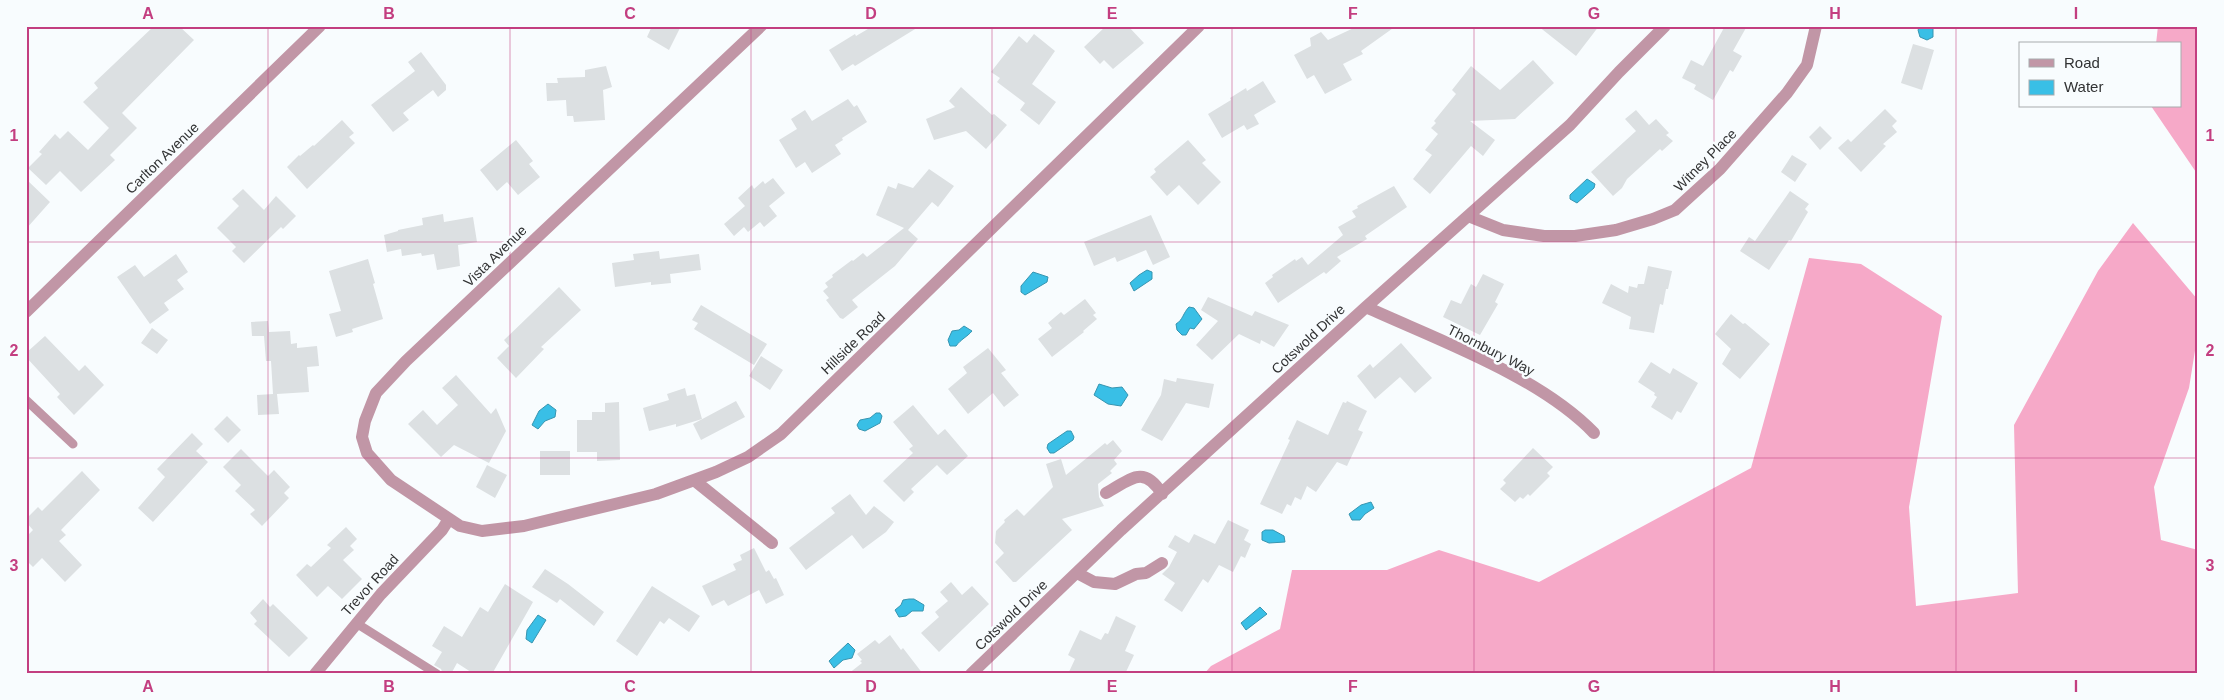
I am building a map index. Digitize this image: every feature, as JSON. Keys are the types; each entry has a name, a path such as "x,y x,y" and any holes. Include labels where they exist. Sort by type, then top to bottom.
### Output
{"street":[{"name":"Carlton Avenue","path":"26,312 320,26"},
{"name":"Vista Avenue","path":"449,519 391,480 367,453 362,437 363,429 376,393 406,361 761,26"},
{"name":"Hillside Road","path":"449,519 460,526 482,531 504,530 656,494 748,457 781,434 1199,26"},
{"name":"Cotswold Drive","path":"971,674 1162,494 1366,307 1570,126 1618,72 1665,26"},
{"name":"Witney Place","path":"1468,216 1503,230 1544,236 1575,236 1616,230 1653,220 1675,210 1720,169 1788,93 1807,66 1816,26"},
{"name":"Thornbury Way","path":"1366,307 1494,365 1578,416 1594,433"},
{"path":"1106,493 1134,476 1145,477 1155,483 1162,494"},
{"path":"694,480 772,543"},
{"name":"Trevor Road","path":"315,674 356,623 442,530 449,519"},
{"path":"1077,573 1094,582 1115,584 1136,574 1146,573 1162,563"}],"lane":[{"path":"26,400 73,444"},
{"path":"356,623 437,674"}],"shaded area":[{"path":"2158,26 2198,26 2198,175 2152,108 2182,108 2182,42 2156,42"},
{"path":"2133,223 2198,300 2198,332 2189,388 2154,487 2161,540 2198,550 2198,674 1204,674 1211,666 1280,629 1292,570 1387,570 1439,550 1539,582 1751,468 1809,258 1861,264 1942,316 1909,507 1916,606 2018,593 2014,425 2098,271"}],"water":[{"path":"1920,26 1933,26 1933,37 1927,40 1920,37 1918,30"},
{"path":"1587,179 1595,184 1594,188 1577,203 1570,199 1570,195"},
{"path":"1147,270 1152,272 1152,279 1134,291 1130,283"},
{"path":"1033,272 1048,277 1047,282 1025,295 1021,292 1021,286"},
{"path":"1189,307 1194,308 1202,319 1194,329 1190,328 1186,335 1182,335 1177,330 1176,324"},
{"path":"964,326 972,331 956,346 950,346 948,340 952,331 959,330"},
{"path":"1099,384 1112,388 1122,387 1128,395 1121,406 1108,404 1094,395"},
{"path":"548,404 556,410 555,417 545,421 538,429 532,425 539,411"},
{"path":"876,413 880,413 882,416 880,423 865,431 859,429 857,425 860,420 870,418"},
{"path":"1067,431 1071,431 1074,437 1073,440 1054,453 1050,453 1047,448 1048,444"},
{"path":"1371,502 1374,508 1360,520 1352,520 1349,514 1361,505"},
{"path":"1273,530 1284,536 1285,542 1269,543 1262,540 1262,532"},
{"path":"914,599 924,605 923,611 912,611 906,616 899,617 895,610 901,605 903,600"},
{"path":"1260,607 1267,614 1246,630 1241,623"},
{"path":"538,615 546,620 532,643 526,639 527,630"},
{"path":"848,643 855,650 852,658 843,660 834,668 829,661"}],"building":[{"path":"154,26 179,26 194,40 122,113 137,128 110,155 115,160 81,192 60,171 46,185 28,168 42,154 39,152 55,134 60,139 68,131 88,150 109,128 83,102 98,88 94,83"},
{"path":"652,26 681,26 669,50 647,37"},
{"path":"873,26 920,26 855,66 853,64 842,71 829,50 855,34 856,36"},
{"path":"1106,26 1128,26 1144,43 1113,69 1104,60 1100,64 1084,47"},
{"path":"1358,26 1396,26 1361,51 1363,54 1343,64 1352,80 1325,94 1314,75 1307,79 1294,55 1311,46 1310,38 1321,32 1328,40"},
{"path":"1538,26 1599,26 1576,56"},
{"path":"1725,26 1747,26 1733,51 1742,56 1733,72 1730,70 1713,100 1694,89 1696,85 1682,78 1691,60 1703,66"},
{"path":"1034,34 1055,51 1032,84 1056,102 1039,125 1020,110 1025,103 997,82 1000,78 991,72 1019,36 1027,43"},
{"path":"1913,44 1934,50 1922,90 1901,83"},
{"path":"421,52 446,85 446,90 438,97 433,90 403,113 409,120 393,132 371,105 415,71 408,62"},
{"path":"1533,60 1554,83 1515,119 1470,121 1495,140 1483,156 1471,146 1430,194 1413,179 1432,155 1425,150 1438,134 1431,128 1436,123 1434,121 1456,94 1452,90 1471,66 1500,90"},
{"path":"606,66 612,87 603,90 605,120 574,122 573,116 567,116 566,100 547,101 546,83 558,83 557,78 585,77 585,70"},
{"path":"1263,81 1276,102 1254,115 1259,124 1247,130 1244,125 1222,138 1208,114 1246,88 1247,91"},
{"path":"961,87 992,115 994,114 1007,125 986,149 966,131 934,140 926,119 955,107 949,101"},
{"path":"848,99 854,107 857,105 867,122 842,138 843,140 835,145 841,154 812,173 805,162 796,168 779,140 797,129 791,119 805,110 812,121"},
{"path":"1885,109 1897,121 1892,126 1897,132 1883,144 1886,146 1861,172 1838,148 1848,139 1851,142"},
{"path":"1636,110 1649,125 1656,119 1669,133 1666,135 1673,141 1662,151 1660,149 1627,179 1622,188 1613,196 1591,172 1636,131 1625,119"},
{"path":"342,120 354,133 349,137 355,143 307,189 287,167 299,155 314,146"},
{"path":"1820,126 1832,138 1820,150 1809,137"},
{"path":"516,140 533,161 529,164 540,177 518,195 507,182 497,191 480,170"},
{"path":"1188,140 1206,160 1202,163 1221,182 1198,205 1179,185 1167,196 1150,177 1156,172 1154,169"},
{"path":"1792,155 1807,164 1795,182 1781,172"},
{"path":"929,169 954,186 938,207 932,202 908,230 918,239 895,266 852,300 858,307 843,319 840,318 826,300 829,298 823,291 828,287 825,283 833,277 832,275 852,260 863,253 867,257 904,228 876,215 888,186 896,189 898,183 913,188"},
{"path":"773,178 785,193 769,206 777,216 764,227 760,222 748,232 744,227 734,236 724,224 745,206 738,198 752,185 754,189 763,181 765,184"},
{"path":"26,179 50,202 26,229"},
{"path":"1394,186 1407,207 1365,236 1367,239 1337,257 1341,261 1326,274 1324,272 1278,303 1265,283 1273,277 1272,275 1295,259 1296,261 1302,257 1308,265 1343,235 1338,227 1356,217 1352,211 1358,208 1357,206"},
{"path":"243,189 264,210 276,196 296,216 283,229 281,227 244,263 232,251 236,247 217,228 239,206 232,199"},
{"path":"1790,191 1809,204 1805,209 1808,212 1791,241 1789,240 1769,270 1740,251 1749,237 1755,241"},
{"path":"443,214 444,222 473,217 477,242 458,245 460,266 437,270 434,254 422,256 421,253 402,256 401,249 387,252 384,235 423,225 422,218"},
{"path":"1151,215 1170,257 1153,265 1146,250 1117,262 1115,257 1094,266 1084,242"},
{"path":"659,251 660,259 699,254 701,270 670,274 671,283 651,285 651,282 615,287 612,263 634,260 633,254"},
{"path":"176,254 188,272 177,280 184,289 164,303 169,310 150,324 117,277 135,265 144,277"},
{"path":"368,259 383,319 352,329 353,332 336,337 329,314 341,311 329,271"},
{"path":"1648,266 1672,271 1663,305 1660,304 1654,333 1629,329 1631,317 1602,303 1611,284 1628,293 1629,286 1637,288 1638,284 1644,284"},
{"path":"1483,274 1504,284 1495,302 1498,304 1480,335 1443,317 1451,300 1461,304 1471,284 1476,287"},
{"path":"559,287 581,310 541,347 544,349 516,378 497,358 509,346 504,340"},
{"path":"1208,297 1252,316 1255,311 1289,325 1274,347 1261,340 1260,344 1239,334 1212,360 1196,345 1218,321 1201,310"},
{"path":"1085,299 1096,313 1093,315 1097,319 1084,332 1052,357 1038,339 1052,328 1048,323 1061,312 1064,315"},
{"path":"701,305 767,344 754,365 694,329 698,323 692,320"},
{"path":"1731,314 1770,344 1740,379 1722,364 1731,349 1715,334"},
{"path":"268,321 269,332 290,331 291,344 297,343 297,348 317,346 319,366 307,367 309,392 277,394 279,414 258,415 257,395 273,394 271,361 266,361 264,336 252,336 251,322"},
{"path":"152,328 168,340 157,354 141,343"},
{"path":"45,336 79,371 85,365 104,385 74,415 57,397 60,394 26,357 26,353"},
{"path":"1401,343 1432,378 1415,393 1400,377 1375,399 1357,376 1370,364 1373,368"},
{"path":"988,348 1006,370 1001,373 1019,395 1004,407 993,393 968,414 948,389 967,373 963,367"},
{"path":"761,356 783,370 770,390 749,376"},
{"path":"1651,362 1670,374 1673,368 1698,383 1681,413 1677,411 1672,420 1651,407 1657,397 1654,395 1655,393 1638,382"},
{"path":"456,375 491,414 496,408 506,431 489,463 454,445 441,457 408,424 423,410 437,425 458,405 442,388"},
{"path":"1177,378 1214,384 1209,408 1186,403 1162,441 1141,430 1161,395 1164,379 1176,382"},
{"path":"685,388 687,396 695,394 702,419 676,427 676,424 649,431 643,408 669,400 667,394"},
{"path":"736,401 745,417 701,440 693,424"},
{"path":"1347,401 1367,411 1358,430 1363,432 1347,466 1337,462 1316,492 1307,486 1301,500 1295,497 1291,506 1287,504 1282,514 1260,504 1290,440 1288,439 1297,420 1328,435 1343,402 1346,403"},
{"path":"619,402 620,460 597,461 597,452 577,452 577,420 592,420 592,412 605,412 605,403"},
{"path":"913,405 938,435 945,429 968,456 947,475 937,465 911,489 914,492 904,502 883,481 913,453 909,449 913,446 893,422"},
{"path":"227,416 241,430 228,443 214,429"},
{"path":"192,433 203,444 196,451 208,462 153,522 138,508 165,477 157,469"},
{"path":"1113,440 1122,451 1114,460 1117,464 1110,471 1112,473 1098,484 1099,497 1104,506 1062,519 1072,530 1016,582 1013,582 995,562 1004,553 995,543 996,531 1005,522 1004,520 1017,509 1024,516 1053,487 1046,464 1061,459 1066,475 1105,443 1107,445"},
{"path":"1533,448 1553,467 1547,473 1550,476 1530,496 1528,494 1523,499 1520,497 1515,502 1500,489 1506,483 1503,480"},
{"path":"241,449 268,476 274,470 290,487 284,493 289,498 262,526 250,514 255,510 235,491 241,485 223,467"},
{"path":"540,451 570,451 570,475 540,475"},
{"path":"487,465 507,475 495,498 476,487"},
{"path":"82,471 100,490 61,530 66,535 59,541 82,565 65,582 42,558 33,567 26,560 26,537 33,530 26,522 26,519 38,507 42,511"},
{"path":"850,494 866,515 874,506 894,522 886,532 863,549 852,535 806,570 789,548 835,513 831,508"},
{"path":"1228,520 1249,530 1244,540 1251,544 1245,558 1241,556 1233,572 1219,565 1208,583 1203,579 1182,612 1164,600 1175,583 1162,574 1169,567 1177,552 1168,547 1175,535 1189,543 1194,534 1215,544"},
{"path":"346,527 357,539 350,546 354,550 343,560 362,579 342,599 328,586 317,597 296,575 307,564 311,567 331,548 327,545"},
{"path":"754,548 766,572 769,570 774,579 776,578 784,595 766,604 759,590 728,606 724,600 712,606 702,586 736,570 733,564 742,560 740,555"},
{"path":"545,569 604,612 594,626 560,599 557,603 532,587"},
{"path":"951,582 962,595 972,586 989,604 939,652 921,633 939,617 935,612 948,601 940,592"},
{"path":"505,584 533,602 492,674 474,674 457,663 451,674 443,674 441,669 434,665 442,652 432,646 444,626 462,637 480,607 488,612"},
{"path":"652,586 700,616 689,632 669,618 664,624 660,621 637,656 616,641"},
{"path":"263,599 270,607 273,604 308,638 289,657 254,624 257,621 250,613"},
{"path":"1116,616 1136,626 1125,651 1134,655 1125,674 1068,674 1075,659 1068,655 1080,630 1101,640 1105,633 1108,634"},
{"path":"890,635 901,650 903,648 923,674 848,674 862,663 857,654 875,640 879,644"}]}
